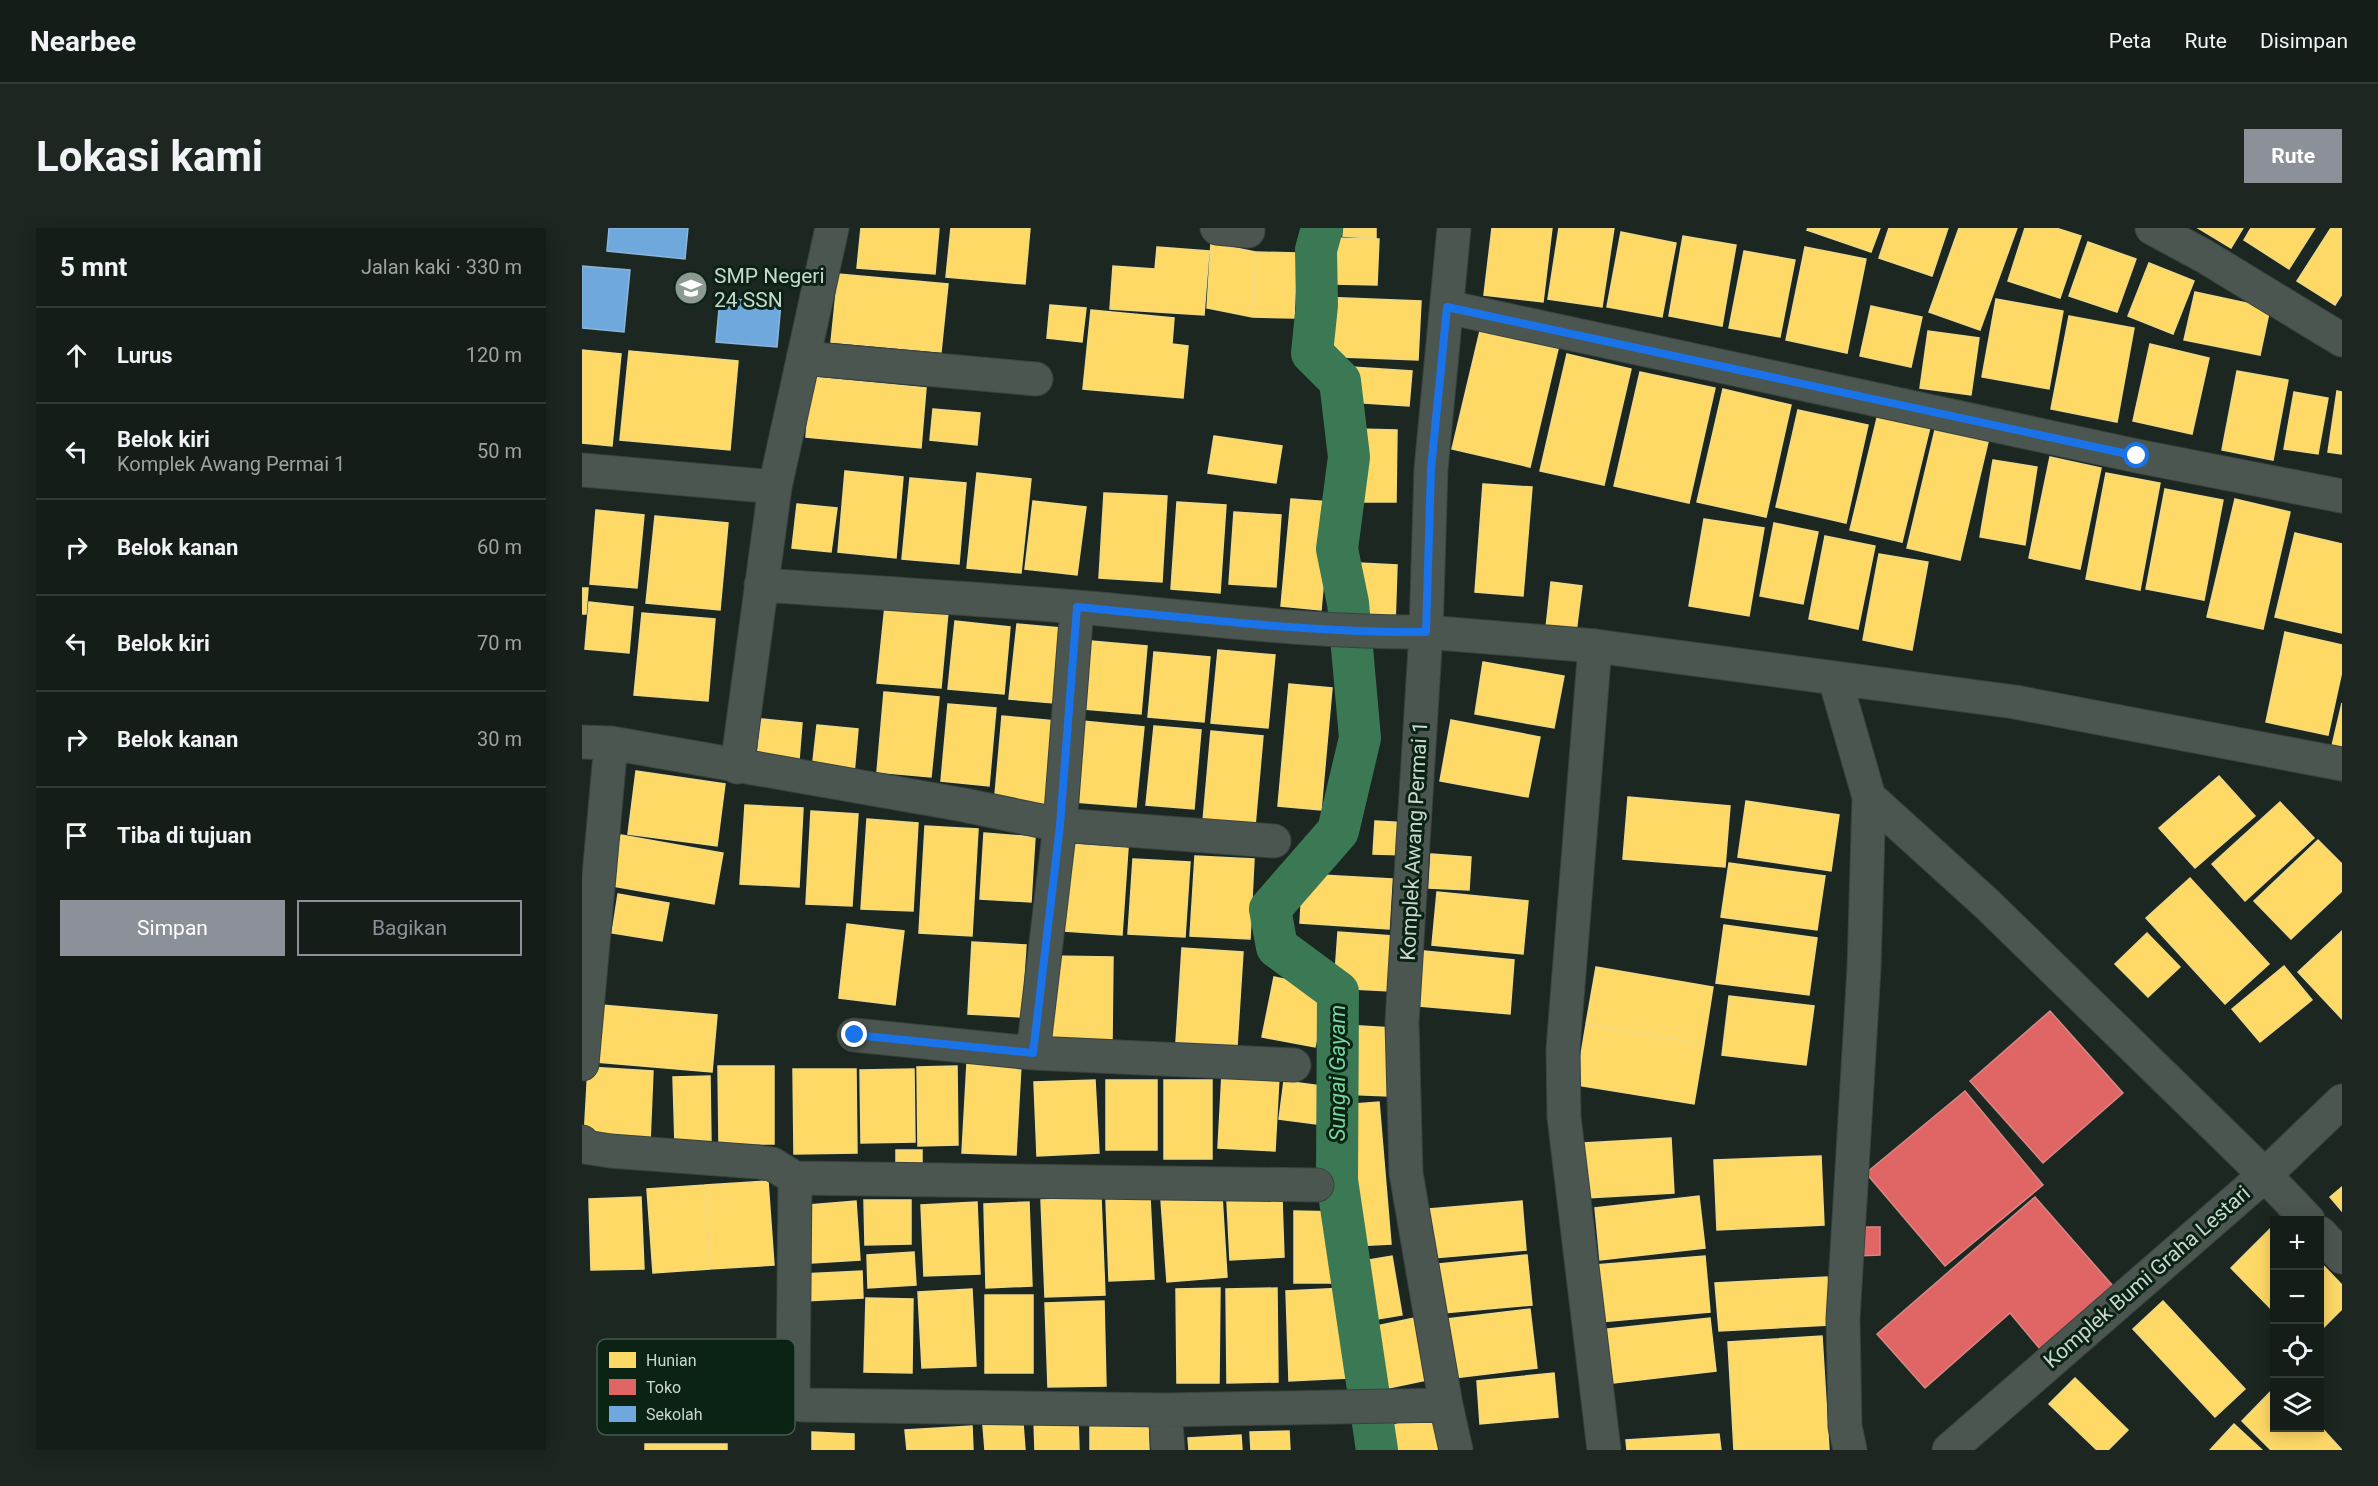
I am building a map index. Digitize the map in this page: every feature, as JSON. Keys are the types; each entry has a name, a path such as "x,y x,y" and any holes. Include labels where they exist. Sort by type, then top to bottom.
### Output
{"street":[{"path":"737,767 775,487 832,228"},
{"name":"Komplek Awang Permai 1","path":"1454,228 1431,469 1426,632 1402,1022 1406,1173 1446,1405 1456,1450"},
{"path":"2152,228 2204,256 2342,340"},
{"path":"1447,307 2137,456 2342,496"},
{"path":"803,358 1036,379"},
{"path":"582,470 775,487"},
{"path":"761,585 1077,607 1327,630 1426,632 1595,646 2015,702 2342,764"},
{"path":"1033,1053 1060,825 1077,607"},
{"path":"1595,646 1563,1049 1564,1117 1604,1450"},
{"path":"1835,679 1869,797 1863,980 1843,1319 1845,1426 1850,1450"},
{"path":"582,1064 596,742 964,805 1060,825 1274,841"},
{"path":"1869,797 1988,904 2265,1174 2303,1216"},
{"path":"855,1035 1033,1053 1294,1065"},
{"name":"Komplek Bumi Graha Lestari","path":"1949,1450 2265,1174 2342,1101"},
{"path":"582,1142 585,1147 610,1151 772,1164 795,1179 1317,1185"},
{"path":"793,1339 795,1179"},
{"path":"2324,1238 2342,1257"},
{"path":"795,1395 802,1406 1165,1410 1446,1405"},
{"path":"1165,1410 1168,1450"}],"building: Hunian":[{"path":"861,228 939,228 935,274 857,268"},
{"path":"951,228 1030,228 1025,284 946,277"},
{"path":"1344,228 1376,228 1376,238 1343,236"},
{"path":"1492,228 1552,228 1543,302 1484,295"},
{"path":"1559,228 1614,228 1602,307 1548,299"},
{"path":"1808,228 1880,228 1871,252 1807,230"},
{"path":"1889,228 1948,228 1932,276 1879,258"},
{"path":"1959,228 2017,228 1980,330 1929,312"},
{"path":"2025,228 2056,228 2081,236 2060,298 2008,281"},
{"path":"2198,228 2243,228 2231,248"},
{"path":"2251,228 2315,228 2289,269 2244,240"},
{"path":"2331,228 2342,228 2342,294 2335,305 2297,281"},
{"path":"1621,232 1676,243 1662,317 1607,307"},
{"path":"1683,236 1736,245 1722,326 1669,316"},
{"path":"1336,238 1379,239 1377,285 1334,284"},
{"path":"2088,242 2136,259 2117,312 2069,296"},
{"path":"1211,243 1256,252 1253,317 1207,308"},
{"path":"1157,247 1209,251 1204,315 1110,309 1113,266 1155,269"},
{"path":"1805,247 1866,259 1847,353 1786,340"},
{"path":"1744,251 1795,260 1780,337 1729,328"},
{"path":"1256,252 1297,253 1294,318 1253,317"},
{"path":"2149,263 2194,281 2173,334 2128,316"},
{"path":"838,274 948,284 941,352 831,342"},
{"path":"2195,292 2270,308 2260,355 2184,340"},
{"path":"1319,297 1421,301 1418,360 1317,356"},
{"path":"1996,299 2063,311 2049,389 1982,377"},
{"path":"1050,305 1086,308 1082,342 1047,338"},
{"path":"1871,306 1922,317 1911,367 1860,356"},
{"path":"1091,310 1174,318 1172,344 1188,346 1183,398 1083,389"},
{"path":"2069,316 2134,328 2117,422 2051,409"},
{"path":"1480,331 1558,349 1530,467 1452,449"},
{"path":"1928,331 1979,338 1971,395 1920,388"},
{"path":"2150,344 2209,358 2192,434 2133,421"},
{"path":"582,350 621,354 612,446 582,443"},
{"path":"629,351 738,361 730,450 620,440"},
{"path":"1567,354 1631,369 1604,485 1540,471"},
{"path":"1351,367 1412,371 1409,406 1349,402"},
{"path":"2237,371 2288,380 2273,460 2222,450"},
{"path":"1640,372 1715,388 1689,503 1614,486"},
{"path":"811,377 926,388 921,448 806,437"},
{"path":"1723,389 1791,405 1766,517 1697,502"},
{"path":"2337,391 2342,392 2342,454 2328,452"},
{"path":"2294,392 2328,398 2318,454 2284,449"},
{"path":"933,409 980,413 977,445 930,440"},
{"path":"1798,410 1868,425 1846,523 1776,507"},
{"path":"1879,410 1931,423 1902,542 1850,530"},
{"path":"1356,429 1397,430 1396,502 1355,502"},
{"path":"1935,430 1988,442 1960,560 1907,548"},
{"path":"1214,436 1282,446 1276,483 1208,473"},
{"path":"2050,457 2101,468 2080,569 2029,558"},
{"path":"1993,460 2037,467 2025,545 1980,537"},
{"path":"845,471 903,477 896,558 838,552"},
{"path":"977,473 1031,479 1021,573 967,568"},
{"path":"2106,473 2160,483 2140,590 2086,579"},
{"path":"910,478 966,483 959,564 902,559"},
{"path":"1483,484 1532,487 1523,596 1475,592"},
{"path":"2165,489 2223,500 2204,600 2146,589"},
{"path":"1104,493 1167,496 1162,582 1099,578"},
{"path":"1291,499 1331,502 1321,610 1281,606"},
{"path":"2235,499 2290,512 2263,629 2207,617"},
{"path":"1033,501 1086,507 1077,575 1025,569"},
{"path":"1177,502 1226,505 1220,593 1171,589"},
{"path":"797,504 837,508 831,552 792,548"},
{"path":"596,510 644,515 637,588 590,584"},
{"path":"1234,512 1281,515 1276,587 1229,584"},
{"path":"655,516 728,523 720,610 646,603"},
{"path":"1704,519 1764,528 1749,616 1689,606"},
{"path":"1774,523 1818,532 1803,604 1760,596"},
{"path":"2295,533 2342,544 2342,633 2275,617"},
{"path":"1825,536 1875,546 1858,629 1809,619"},
{"path":"1879,554 1928,562 1912,650 1863,640"},
{"path":"1359,563 1397,565 1395,625 1357,624"},
{"path":"1551,582 1582,586 1576,632 1546,628"},
{"path":"582,588 588,588 586,614 582,614"},
{"path":"589,602 633,607 629,653 585,649"},
{"path":"885,606 948,612 941,688 877,683"},
{"path":"642,613 715,619 708,701 634,695"},
{"path":"955,621 1010,627 1004,694 948,689"},
{"path":"1017,624 1061,628 1054,703 1009,699"},
{"path":"2285,632 2342,645 2342,671 2328,735 2266,722"},
{"path":"1091,641 1147,646 1141,714 1084,709"},
{"path":"1218,650 1275,655 1268,728 1211,723"},
{"path":"1154,652 1210,657 1204,722 1148,717"},
{"path":"1483,662 1564,676 1554,728 1475,714"},
{"path":"1289,684 1332,688 1321,810 1278,806"},
{"path":"884,692 939,697 931,777 877,772"},
{"path":"2342,703 2342,748 2332,746"},
{"path":"948,704 996,708 989,786 941,781"},
{"path":"1002,716 1056,721 1048,811 994,806"},
{"path":"761,719 802,723 798,772 756,768"},
{"path":"1451,720 1540,737 1528,797 1440,781"},
{"path":"1082,721 1144,727 1136,807 1075,802"},
{"path":"817,725 858,729 854,774 812,770"},
{"path":"1154,726 1201,730 1194,809 1146,805"},
{"path":"1211,731 1263,736 1255,826 1203,821"},
{"path":"636,771 725,784 717,846 628,834"},
{"path":"2219,776 2255,816 2195,868 2159,828"},
{"path":"1628,797 1730,806 1725,867 1623,859"},
{"path":"1746,801 1839,815 1831,871 1738,857"},
{"path":"2280,802 2314,838 2245,901 2212,864"},
{"path":"745,805 803,808 799,887 740,884"},
{"path":"811,811 858,814 852,906 806,904"},
{"path":"867,819 918,823 913,911 861,909"},
{"path":"1375,821 1409,823 1407,855 1373,854"},
{"path":"925,826 978,829 972,936 919,933"},
{"path":"984,833 1035,837 1031,902 980,899"},
{"path":"621,835 723,853 714,904 612,886"},
{"path":"2318,840 2342,864 2342,891 2291,939 2254,901"},
{"path":"1070,844 1128,848 1122,935 1064,931"},
{"path":"1431,854 1471,857 1469,890 1429,888"},
{"path":"1195,856 1254,859 1250,939 1190,936"},
{"path":"1133,859 1190,862 1185,937 1128,934"},
{"path":"1729,863 1825,876 1817,930 1721,917"},
{"path":"1303,874 1392,879 1389,929 1300,923"},
{"path":"2190,878 2269,964 2225,1004 2146,918"},
{"path":"1437,892 1528,901 1523,954 1432,945"},
{"path":"618,894 669,903 662,941 612,933"},
{"path":"847,924 904,931 895,1005 839,998"},
{"path":"1724,925 1817,938 1809,995 1716,983"},
{"path":"2342,931 2342,1019 2298,972"},
{"path":"1338,932 1393,936 1390,991 1334,988"},
{"path":"2147,933 2180,967 2148,997 2115,964"},
{"path":"972,942 1026,945 1021,1017 968,1014"},
{"path":"1182,948 1243,952 1237,1046 1176,1042"},
{"path":"1424,951 1514,960 1510,1014 1419,1006"},
{"path":"1050,956 1113,957 1112,1042 1048,1041"},
{"path":"2284,966 2312,1000 2260,1042 2232,1009"},
{"path":"1596,967 1713,987 1704,1044 1586,1024"},
{"path":"1274,977 1327,988 1315,1047 1262,1037"},
{"path":"1729,996 1814,1006 1806,1065 1722,1055"},
{"path":"601,1005 717,1015 712,1072 596,1062"},
{"path":"1586,1024 1704,1044 1694,1104 1576,1085"},
{"path":"1344,1025 1393,1028 1389,1096 1340,1094"},
{"path":"967,1063 1021,1065 1016,1155 962,1153"},
{"path":"718,1066 774,1066 774,1144 719,1144"},
{"path":"957,1066 958,1145 918,1146 917,1067"},
{"path":"588,1067 653,1071 650,1142 584,1139"},
{"path":"793,1069 856,1069 857,1153 794,1154"},
{"path":"914,1069 915,1142 861,1143 860,1070"},
{"path":"1222,1074 1279,1077 1275,1151 1218,1148"},
{"path":"710,1076 711,1143 675,1145 673,1077"},
{"path":"1095,1080 1099,1153 1037,1156 1034,1082"},
{"path":"1106,1080 1157,1080 1157,1150 1106,1150"},
{"path":"1164,1080 1212,1080 1212,1159 1164,1159"},
{"path":"1284,1081 1321,1086 1316,1124 1279,1119"},
{"path":"1379,1102 1391,1244 1354,1246 1342,1105"},
{"path":"1671,1138 1674,1193 1586,1198 1583,1143"},
{"path":"896,1150 922,1150 922,1172 896,1171"},
{"path":"1821,1156 1824,1225 1717,1230 1714,1160"},
{"path":"768,1181 774,1265 710,1269 705,1185"},
{"path":"705,1185 710,1269 653,1273 647,1189"},
{"path":"2342,1187 2342,1211 2330,1197"},
{"path":"1222,1196 1227,1277 1167,1282 1161,1200"},
{"path":"1699,1196 1705,1248 1600,1260 1595,1208"},
{"path":"641,1197 644,1269 591,1270 589,1199"},
{"path":"1150,1197 1154,1279 1109,1281 1106,1200"},
{"path":"1101,1198 1105,1295 1045,1297 1041,1200"},
{"path":"1282,1199 1284,1257 1230,1260 1227,1201"},
{"path":"864,1200 911,1200 911,1244 865,1245"},
{"path":"856,1201 860,1260 812,1263 809,1205"},
{"path":"1522,1201 1526,1250 1433,1258 1429,1209"},
{"path":"977,1202 980,1274 924,1276 921,1205"},
{"path":"1029,1202 1032,1286 986,1288 984,1204"},
{"path":"1294,1211 1340,1212 1341,1283 1294,1283"},
{"path":"2270,1229 2270,1308 2231,1268"},
{"path":"914,1252 916,1285 868,1288 867,1255"},
{"path":"1527,1255 1532,1305 1443,1313 1439,1264"},
{"path":"1392,1256 1402,1315 1372,1320 1362,1261"},
{"path":"1705,1256 1710,1312 1600,1322 1595,1265"},
{"path":"2324,1266 2342,1285 2342,1309 2324,1327"},
{"path":"862,1271 863,1298 804,1301 802,1274"},
{"path":"1827,1277 1830,1325 1719,1331 1715,1283"},
{"path":"1220,1288 1219,1383 1177,1383 1176,1289"},
{"path":"1277,1288 1278,1382 1227,1383 1226,1289"},
{"path":"1345,1288 1348,1378 1289,1381 1286,1291"},
{"path":"972,1289 976,1366 922,1368 918,1292"},
{"path":"985,1295 1033,1295 1033,1373 985,1373"},
{"path":"866,1298 913,1299 912,1373 864,1372"},
{"path":"1104,1301 1106,1386 1048,1387 1045,1303"},
{"path":"2163,1301 2245,1389 2215,1417 2133,1329"},
{"path":"1530,1309 1537,1368 1454,1378 1447,1319"},
{"path":"1415,1318 1427,1380 1388,1388 1376,1326"},
{"path":"1710,1318 1716,1371 1605,1384 1599,1330"},
{"path":"1822,1336 1829,1450 1734,1450 1728,1342"},
{"path":"1554,1373 1558,1417 1480,1424 1477,1381"},
{"path":"2075,1378 2128,1430 2108,1450 2097,1450 2049,1404"},
{"path":"2270,1392 2270,1432 2324,1430 2342,1450 2271,1450 2242,1421"},
{"path":"1435,1413 1446,1450 1382,1450 1377,1430"},
{"path":"1078,1419 1079,1450 1035,1450 1034,1421"},
{"path":"1023,1423 1025,1450 985,1450 983,1425"},
{"path":"1148,1423 1149,1450 1090,1450 1090,1424"},
{"path":"2234,1424 2262,1450 2210,1450"},
{"path":"972,1426 973,1450 907,1450 905,1430"},
{"path":"1289,1431 1290,1450 1251,1450 1250,1432"},
{"path":"812,1432 854,1434 854,1450 812,1450"},
{"path":"1719,1434 1721,1450 1627,1450 1626,1440"},
{"path":"1241,1435 1242,1450 1189,1450 1188,1438"},
{"path":"645,1444 727,1444 727,1450 645,1450"}],"building: Toko":[{"path":"2050,1011 2123,1093 2043,1163 1970,1081"},
{"path":"1965,1091 2043,1185 1945,1266 1866,1173"},
{"path":"2035,1197 2113,1286 2040,1349 2010,1313 1925,1388 1877,1334"},
{"path":"1856,1227 1880,1227 1880,1255 1857,1256"}],"building: Sekolah":[{"path":"609,228 688,228 685,259 607,251"},
{"path":"582,266 630,270 624,332 582,328"},
{"path":"720,298 781,303 777,347 716,342"}],"waterway":[{"name":"Sungai Gayam","path":"1322,228 1316,250 1317,305 1312,353 1340,381 1349,457 1337,549 1348,603 1360,738 1338,831 1270,909 1277,947 1338,992 1337,1180 1377,1450"}],"place":[{"name":"SMP Negeri 24 SSN","path":"691,288"}],"route":[{"path":"855,1035 1033,1053 1060,825 1077,607 1327,630 1426,632 1431,469 1447,307 2137,456"}]}
